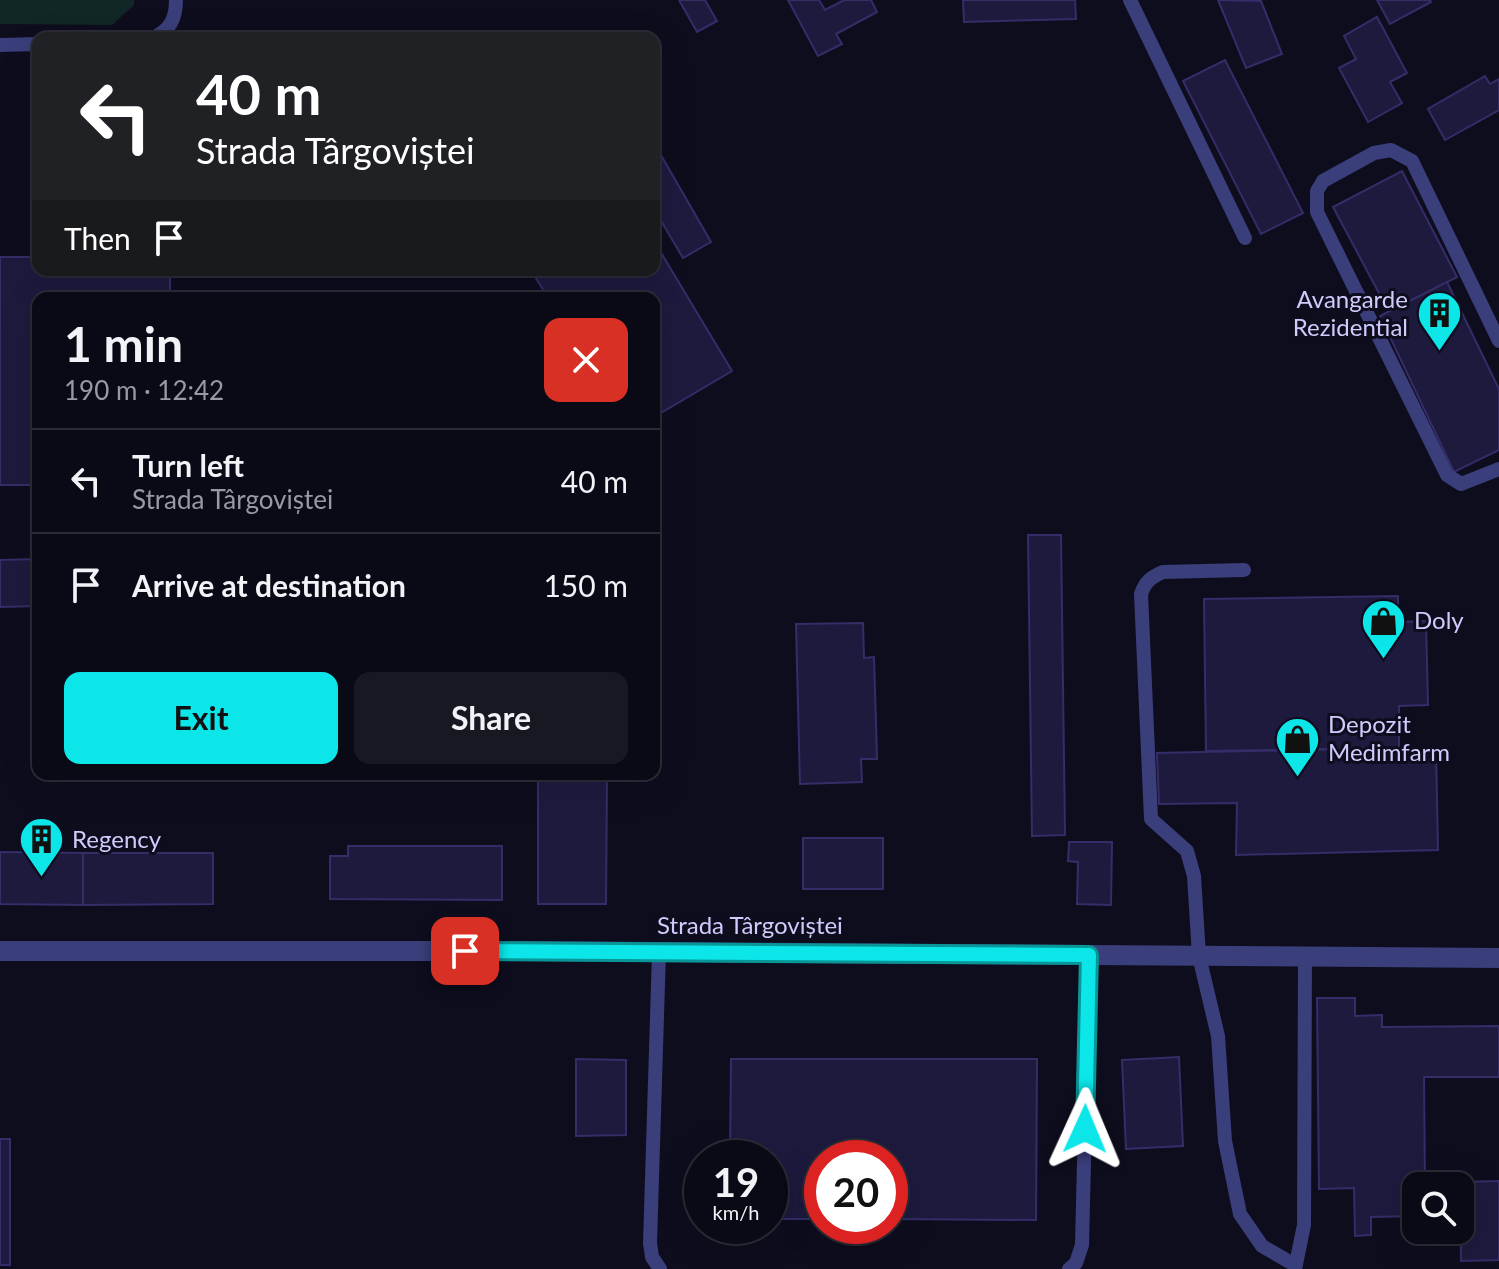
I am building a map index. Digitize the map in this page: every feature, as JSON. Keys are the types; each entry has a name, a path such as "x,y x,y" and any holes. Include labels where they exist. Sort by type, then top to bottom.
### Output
{"street":[{"name":"Strada Târgoviștei","path":"0,951 1499,958"}],"lane":[{"path":"165,32 176,13 176,0"},
{"path":"1130,0 1245,238"},
{"path":"0,45 32,44"},
{"path":"1498,474 1461,484 1447,475 1317,212 1317,191 1323,181 1374,153 1391,150 1412,161 1499,341"},
{"path":"1244,570 1163,572 1144,585 1141,594 1151,819 1187,851 1194,876 1199,956 1218,1036 1225,1141 1240,1214 1262,1246 1295,1267 1304,1225 1305,957"},
{"path":"659,952 650,1243 652,1257 660,1269"},
{"path":"1069,1269 1076,1263 1082,1245 1089,955"}],"green space":[{"path":"0,0 134,0 134,5 112,25 0,24"}],"building":[{"path":"679,0 705,0 717,21 697,32"},
{"path":"788,0 819,0 825,10 844,0 871,0 877,12 836,34 842,44 818,56"},
{"path":"963,0 1075,0 1076,19 964,22"},
{"path":"1218,0 1261,1 1282,54 1246,68"},
{"path":"1377,0 1430,0 1431,2 1390,24"},
{"path":"1377,17 1407,73 1390,82 1402,103 1368,122 1339,68 1356,59 1344,36"},
{"path":"1225,60 1303,213 1261,234 1183,81"},
{"path":"1485,76 1490,84 1499,79 1499,110 1445,140 1428,109"},
{"path":"660,153 711,242 683,258 660,219"},
{"path":"1402,171 1457,277 1389,312 1333,207"},
{"path":"660,251 732,371 660,413 660,292 544,292 535,276 660,276"},
{"path":"0,257 32,257 32,276 170,276 170,292 32,292 32,485 0,485"},
{"name":"Avangarde Rezidential","path":"1447,282 1499,389 1499,450 1454,472 1380,316"},
{"path":"1028,535 1061,535 1065,835 1032,836"},
{"path":"32,559 32,606 0,607 0,560"},
{"path":"1398,596 1398,622 1426,621 1428,705 1399,706 1399,748 1206,751 1204,599"},
{"path":"863,623 864,658 874,657 877,759 861,759 862,782 800,784 796,624"},
{"name":"Depozit Medimfarm","path":"1436,749 1438,850 1236,855 1237,803 1159,804 1157,753"},
{"path":"538,780 607,780 606,904 538,904"},
{"path":"803,838 883,838 883,889 803,889"},
{"path":"1069,842 1112,842 1111,905 1077,904 1078,862 1068,861"},
{"path":"348,846 502,846 502,900 330,899 330,856 348,856"},
{"name":"Regency","path":"0,852 83,853 83,905 0,904"},
{"path":"83,853 213,853 213,904 83,905"},
{"path":"1317,998 1355,998 1355,1016 1382,1015 1382,1027 1499,1026 1499,1077 1424,1077 1425,1172 1402,1172 1402,1216 1371,1217 1371,1235 1355,1236 1354,1188 1319,1189"},
{"path":"1179,1057 1183,1146 1126,1149 1122,1060"},
{"path":"576,1059 626,1060 626,1135 576,1136"},
{"path":"731,1059 1037,1059 1036,1220 908,1219 908,1140 804,1140 804,1219 788,1219 788,1140 730,1140"},
{"path":"0,1139 10,1139 10,1265 0,1265"},
{"path":"1499,1181 1499,1260 1461,1261 1461,1244 1474,1244 1474,1182"}],"place":[{"name":"Avangarde Rezidential","path":"1439,353"},
{"name":"Doly","path":"1383,660"},
{"name":"Depozit Medimfarm","path":"1297,778"},
{"name":"Regency","path":"41,879"}],"route":[{"path":"465,951 1089,955 1085,1129"}]}
